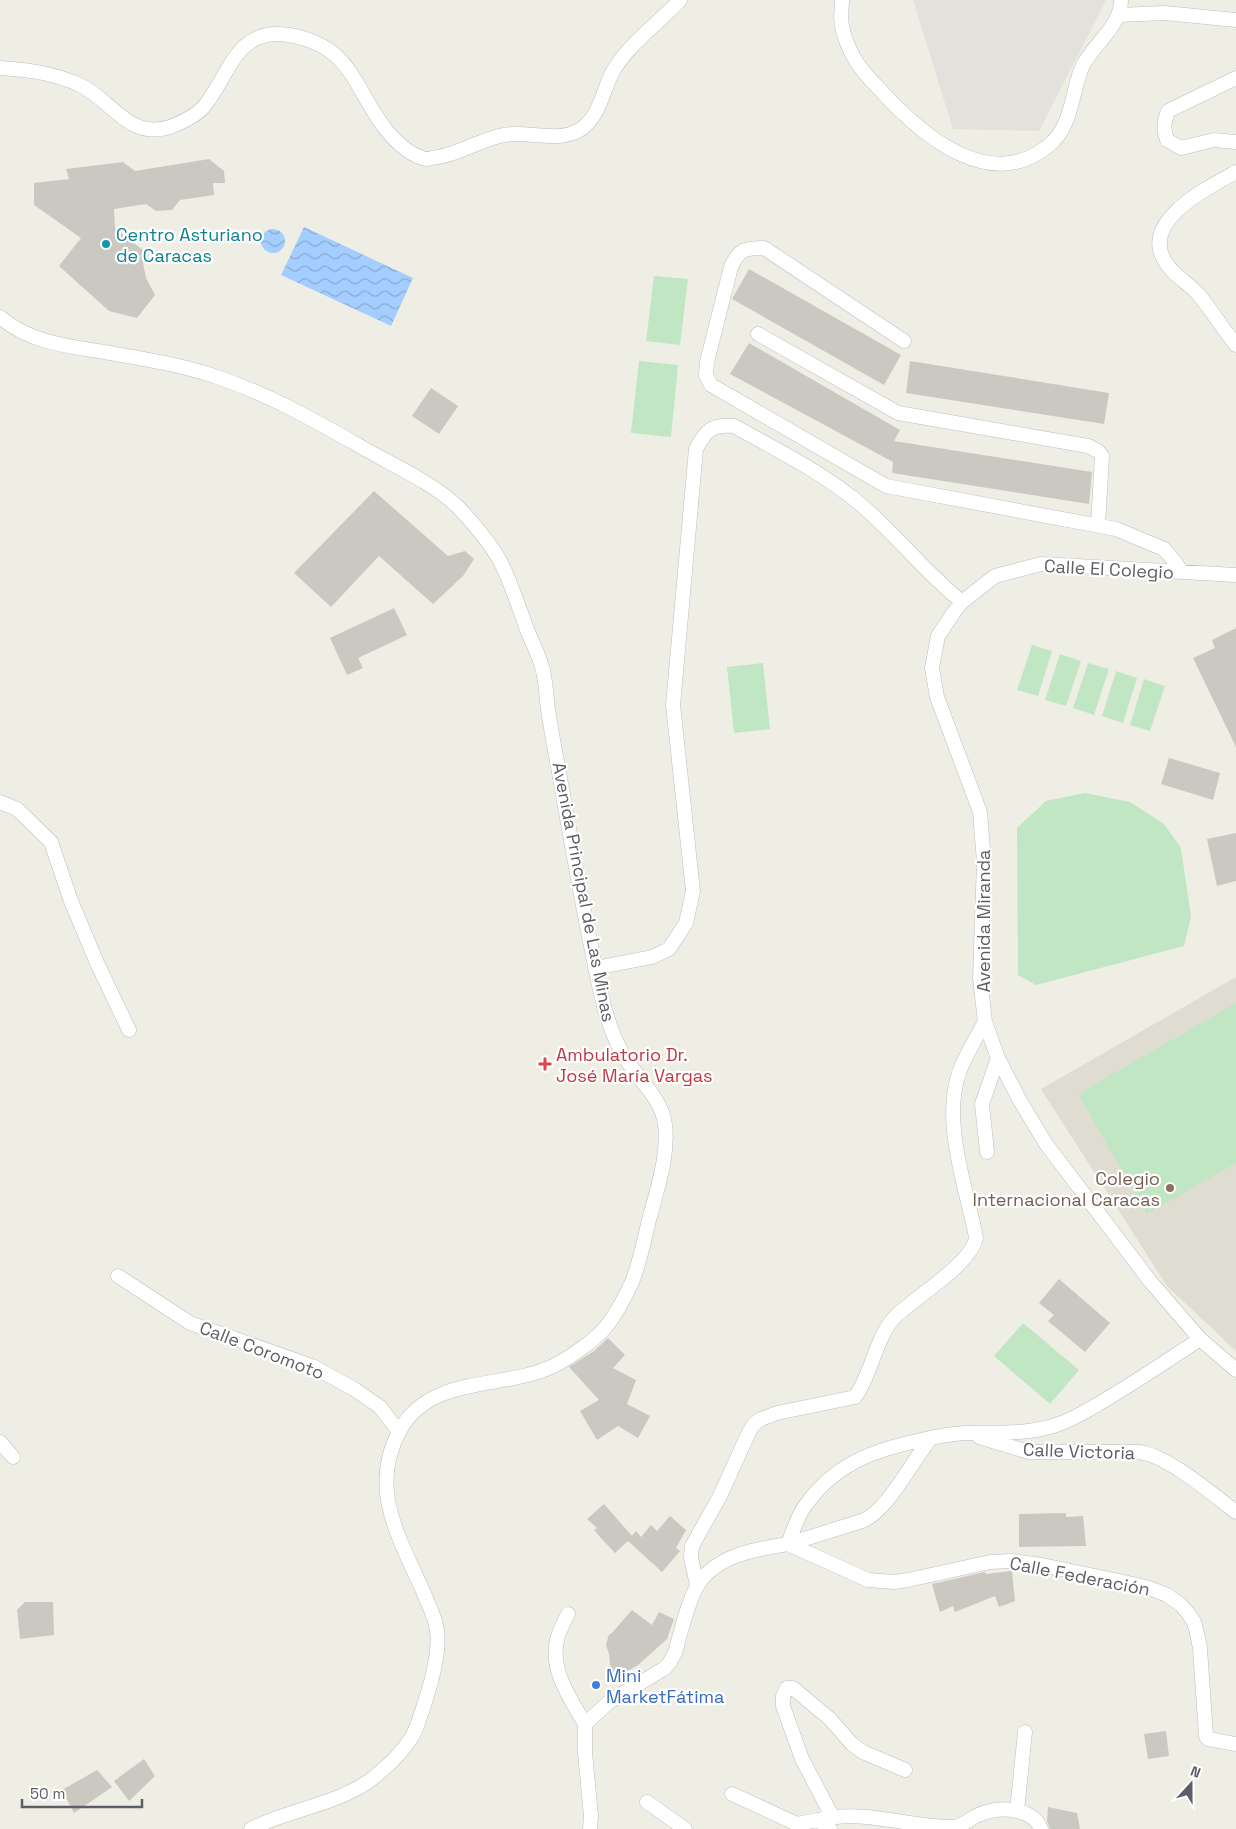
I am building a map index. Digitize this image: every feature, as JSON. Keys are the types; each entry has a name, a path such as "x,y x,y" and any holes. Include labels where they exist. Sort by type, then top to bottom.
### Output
{"street":[{"path":"0,68 45,72 62,78 83,86 135,126 151,129 168,128 195,114 206,105 232,60 244,45 258,38 273,34 297,37 321,44 333,52 353,77 390,134 404,147 426,159 453,155 489,138 507,134 554,136 580,130 595,112 612,73 623,58 680,0"},
{"path":"842,0 842,26 856,62 890,100 925,132 947,147 972,159 1005,164 1021,161 1037,154 1049,146 1059,135 1068,116 1082,67 1119,15 1122,0"},
{"path":"1119,15 1176,7 1236,20"},
{"path":"1236,78 1168,111 1164,121 1164,131 1167,140 1181,148 1214,140 1236,142"},
{"path":"1236,172 1197,193 1166,222 1159,237 1159,250 1166,264 1198,294 1236,345"},
{"path":"904,341 764,248 748,248 736,254 731,267 707,362 706,375 712,385 886,486 1116,529 1164,550 1182,572"},
{"name":"Avenida Principal de Las Minas","path":"0,317 8,324 37,339 128,356 207,374 268,396 441,492 459,508 501,562 543,670 547,705 595,968 610,1026 618,1046 631,1068 652,1094 662,1112 665,1130 659,1182 640,1260 631,1284 604,1330 553,1366 530,1374 449,1390 433,1398 408,1418 399,1432 391,1451 386,1472 386,1499 393,1527 431,1610 438,1632 432,1682 412,1737 393,1760 371,1780 325,1804 264,1822 251,1829"},
{"path":"758,334 898,413 1088,446 1098,451 1102,456 1098,525"},
{"path":"595,968 652,956 669,949 686,922 693,891 673,705 696,449 704,434 720,425 734,426 820,474 856,500 944,587 962,602"},
{"name":"Calle El Colegio","path":"962,602 994,576 1041,564 1236,575"},
{"name":"Avenida Miranda","path":"962,602 938,636 932,668 937,697 980,812 984,862 980,978 985,1022 998,1058 1019,1099 1046,1144 1145,1274 1200,1339 1236,1370"},
{"path":"0,802 17,809 51,842 71,901 97,963 129,1030"},
{"path":"697,1585 691,1558 692,1546 720,1496 754,1424 776,1413 854,1397 893,1319 960,1263 975,1245 976,1237 961,1171 953,1111 960,1069 985,1022"},
{"path":"987,1152 982,1104 998,1058"},
{"name":"Calle Coromoto","path":"118,1276 190,1323 320,1370 354,1389 380,1407 399,1432"},
{"path":"788,1544 805,1506 824,1484 842,1468 878,1450 931,1438 966,1433 1011,1434 1043,1429 1070,1420 1114,1395 1200,1339"},
{"name":"Calle Victoria","path":"966,1433 1029,1452 1147,1454 1176,1468 1236,1512"},
{"path":"585,1724 609,1702 668,1666 675,1653 697,1585 710,1570 732,1557 767,1547 788,1544 872,1517 889,1499 931,1438"},
{"path":"0,1442 13,1458"},
{"name":"Calle Federación","path":"788,1544 872,1581 894,1582 986,1563 1012,1561 1042,1565 1158,1592 1181,1605 1196,1628 1200,1648 1206,1736 1208,1739 1236,1744"},
{"path":"568,1614 557,1638 555,1651 564,1687 585,1724 585,1754 591,1816 590,1829"},
{"path":"827,1822 782,1703 787,1688 794,1688 830,1719 852,1744 862,1752 904,1770"},
{"path":"1017,1810 1025,1732"},
{"path":"732,1794 797,1824 827,1822 853,1817 948,1827 961,1825 977,1816 999,1808 1017,1810 1033,1818 1041,1829"},
{"path":"647,1802 686,1829"}],"shaded area":[{"path":"913,0 1106,0 1039,131 953,129"},
{"name":"Colegio Internacional Caracas","path":"1236,977 1236,1351 1167,1286 1041,1089"}],"green space":[{"path":"654,276 688,279 680,345 646,341"},
{"path":"639,361 678,365 671,437 631,433"},
{"path":"1032,645 1052,651 1038,696 1017,690"},
{"path":"1060,654 1081,661 1066,706 1045,700"},
{"path":"763,663 770,729 734,733 727,667"},
{"path":"1088,663 1109,669 1094,715 1073,708"},
{"path":"1116,671 1137,678 1123,723 1102,716"},
{"path":"1144,679 1165,686 1150,731 1130,725"},
{"path":"1085,793 1130,802 1164,824 1181,848 1191,917 1184,946 1036,985 1018,975 1017,828 1046,801"},
{"path":"1236,1003 1236,1163 1147,1214 1078,1094"},
{"path":"1023,1323 1079,1370 1050,1404 994,1356"}],"water":[{"path":"304,227 413,278 391,326 281,275"},
{"path":"273,229 282,232 285,241 282,250 273,253 264,250 261,241 264,232"}],"building":[{"name":"Centro Asturiano de Caracas","path":"209,159 224,171 225,183 213,183 214,195 180,200 172,210 156,211 146,204 114,209 115,228 149,255 143,263 146,278 155,295 137,318 109,311 59,266 81,238 34,205 34,183 69,179 66,169 123,162 135,171"},
{"path":"749,269 901,355 884,385 732,299"},
{"path":"749,343 900,430 894,441 1092,472 1089,504 892,473 893,462 730,374"},
{"path":"910,361 1109,393 1104,424 906,393"},
{"path":"431,388 458,406 439,434 412,416"},
{"path":"374,491 448,556 465,551 474,559 463,576 433,604 379,556 331,607 294,573"},
{"path":"394,608 407,635 358,658 363,668 347,675 330,638"},
{"path":"1236,628 1236,747 1193,658 1215,648 1212,640"},
{"path":"1169,758 1220,773 1213,800 1161,784"},
{"path":"1236,833 1236,881 1217,886 1207,839"},
{"path":"1059,1279 1110,1323 1085,1352 1048,1321 1054,1315 1039,1303"},
{"path":"608,1338 625,1355 613,1368 636,1380 627,1404 650,1416 638,1438 618,1426 597,1440 580,1411 599,1400 569,1367 594,1351"},
{"path":"604,1504 632,1536 636,1531 641,1537 651,1525 657,1531 670,1516 686,1530 676,1548 680,1551 662,1572 628,1541 615,1553 594,1530 597,1528 587,1519"},
{"path":"1066,1513 1066,1517 1083,1516 1086,1546 1019,1547 1019,1514"},
{"path":"1012,1571 1015,1601 999,1607 995,1596 955,1612 953,1606 940,1612 932,1584 985,1572 986,1574"},
{"path":"25,1602 53,1602 54,1635 20,1639 17,1610"},
{"path":"632,1610 652,1625 659,1612 674,1619 667,1639 638,1665 612,1680 606,1645 609,1634"},
{"path":"1166,1731 1169,1756 1148,1759 1144,1734"},
{"path":"144,1759 155,1776 129,1801 114,1781"},
{"path":"97,1770 112,1787 74,1813 62,1790"},
{"path":"1048,1807 1077,1813 1080,1829 1050,1829 1047,1821"}],"place":[{"name":"Centro Asturiano de Caracas","path":"106,244"},
{"name":"Ambulatorio Dr. José María Vargas","path":"545,1064"},
{"name":"Colegio Internacional Caracas","path":"1170,1188"},
{"name":"Mini MarketFátima","path":"596,1685"}]}
